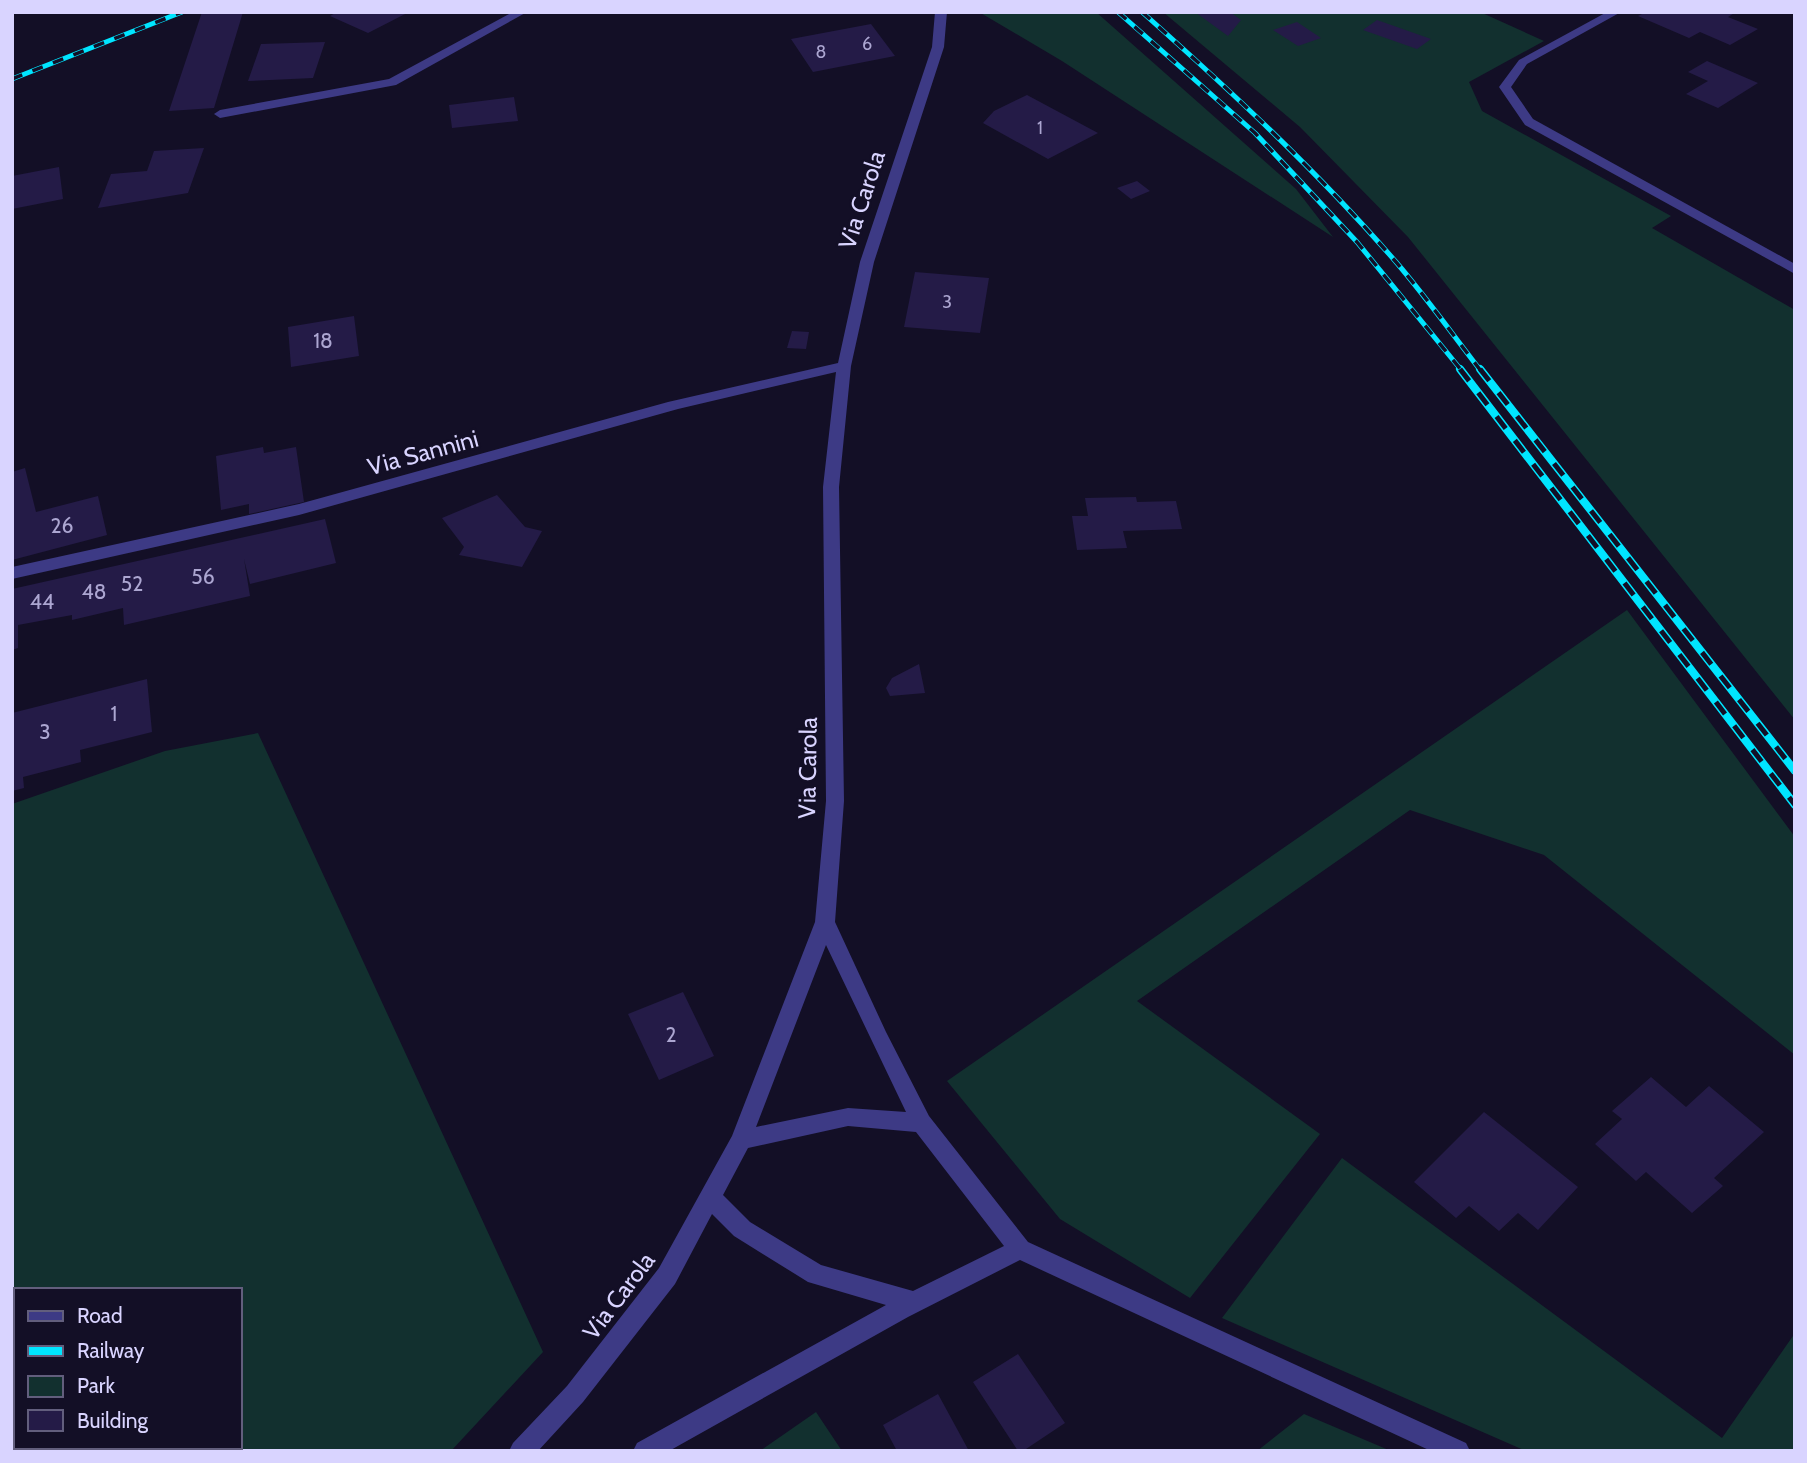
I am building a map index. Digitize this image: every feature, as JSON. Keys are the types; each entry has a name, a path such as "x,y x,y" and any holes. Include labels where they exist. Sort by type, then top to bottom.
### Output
{"street":[{"path":"220,114 392,82 523,12"},
{"name":"Via Carola","path":"521,1451 575,1394 667,1276 741,1140 825,922 835,801 831,487 844,366 867,262 938,47 941,12"},
{"path":"1616,12 1522,62 1505,87 1530,122 1795,270"},
{"name":"Via Sannini","path":"12,573 131,550 379,489 762,381 844,366"},
{"path":"825,922 878,1037 922,1123 1020,1249 1458,1451"},
{"path":"741,1140 848,1117 922,1123"},
{"path":"710,1197 742,1229 816,1274 914,1301"},
{"path":"645,1451 914,1301 1020,1249"}],"green space":[{"path":"979,12 1096,12 1296,189 1333,237 1062,61"},
{"path":"1163,12 1480,12 1544,41 1469,82 1482,111 1671,216 1652,228 1795,310 1795,720 1408,237 1300,127"},
{"path":"1627,610 1795,837 1795,1055 1544,855 1410,810 1137,1001 1320,1134 1190,1298 1060,1219 947,1081"},
{"path":"258,733 543,1352 451,1451 12,1451 12,804 165,751"},
{"path":"1342,1158 1722,1438 1795,1333 1795,1451 1526,1451 1222,1318"},
{"path":"816,1412 842,1451 760,1451"},
{"path":"1304,1414 1391,1451 1257,1451"}],"building":[{"path":"202,12 243,12 214,108 169,111"},
{"path":"337,12 409,12 368,33 330,16"},
{"path":"1195,12 1230,12 1241,20 1228,36"},
{"path":"1646,12 1736,12 1728,17 1758,29 1730,45 1700,32 1689,38 1638,16"},
{"path":"1377,20 1431,39 1417,49 1363,30"},
{"path":"1297,22 1321,38 1298,46 1273,30"},
{"path":"871,24 895,56 813,72 791,39"},
{"path":"325,42 313,78 248,81 261,44"},
{"path":"1707,61 1758,83 1718,108 1686,94 1708,81 1688,72"},
{"path":"1027,95 1098,133 1048,159 983,123 994,111"},
{"path":"514,97 518,121 452,128 449,105"},
{"path":"204,148 188,193 98,208 111,174 147,171 154,151"},
{"path":"59,167 63,199 12,209 12,176"},
{"path":"1137,181 1150,191 1131,199 1117,188"},
{"path":"915,272 989,278 980,333 904,327"},
{"path":"354,316 359,356 291,367 288,327"},
{"path":"792,331 809,332 806,349 787,348"},
{"path":"263,447 264,453 296,447 304,502 249,514 249,504 221,510 216,456"},
{"path":"25,468 36,512 98,496 107,535 12,560 12,472"},
{"path":"497,495 525,527 542,531 522,567 459,555 464,547 442,518"},
{"path":"1136,497 1137,502 1176,501 1182,529 1123,531 1127,548 1077,550 1072,516 1088,516 1085,498"},
{"path":"325,519 336,563 250,584 244,559 250,596 124,625 123,608 72,620 72,615 18,625 18,648 12,650 12,589"},
{"path":"919,664 925,693 890,696 886,688 892,678"},
{"path":"147,679 152,732 80,750 81,762 23,777 24,788 12,791 12,713"},
{"path":"683,992 714,1056 659,1080 628,1014"},
{"path":"1651,1077 1686,1107 1709,1086 1764,1132 1714,1178 1723,1186 1692,1213 1646,1172 1636,1181 1595,1144 1622,1119 1612,1111"},
{"path":"1484,1112 1578,1187 1538,1230 1518,1213 1499,1231 1469,1206 1456,1218 1414,1182"},
{"path":"1018,1354 1065,1423 1023,1451 1018,1451 973,1382"},
{"path":"938,1394 969,1451 897,1451 883,1425"}],"railway":[{"path":"12,79 182,12"},
{"path":"1118,12 1255,133 1357,242 1462,371"},
{"path":"1142,12 1241,102 1336,196 1407,275 1481,371"},
{"path":"1460,369 1795,805"},
{"path":"1480,369 1795,771"}]}
